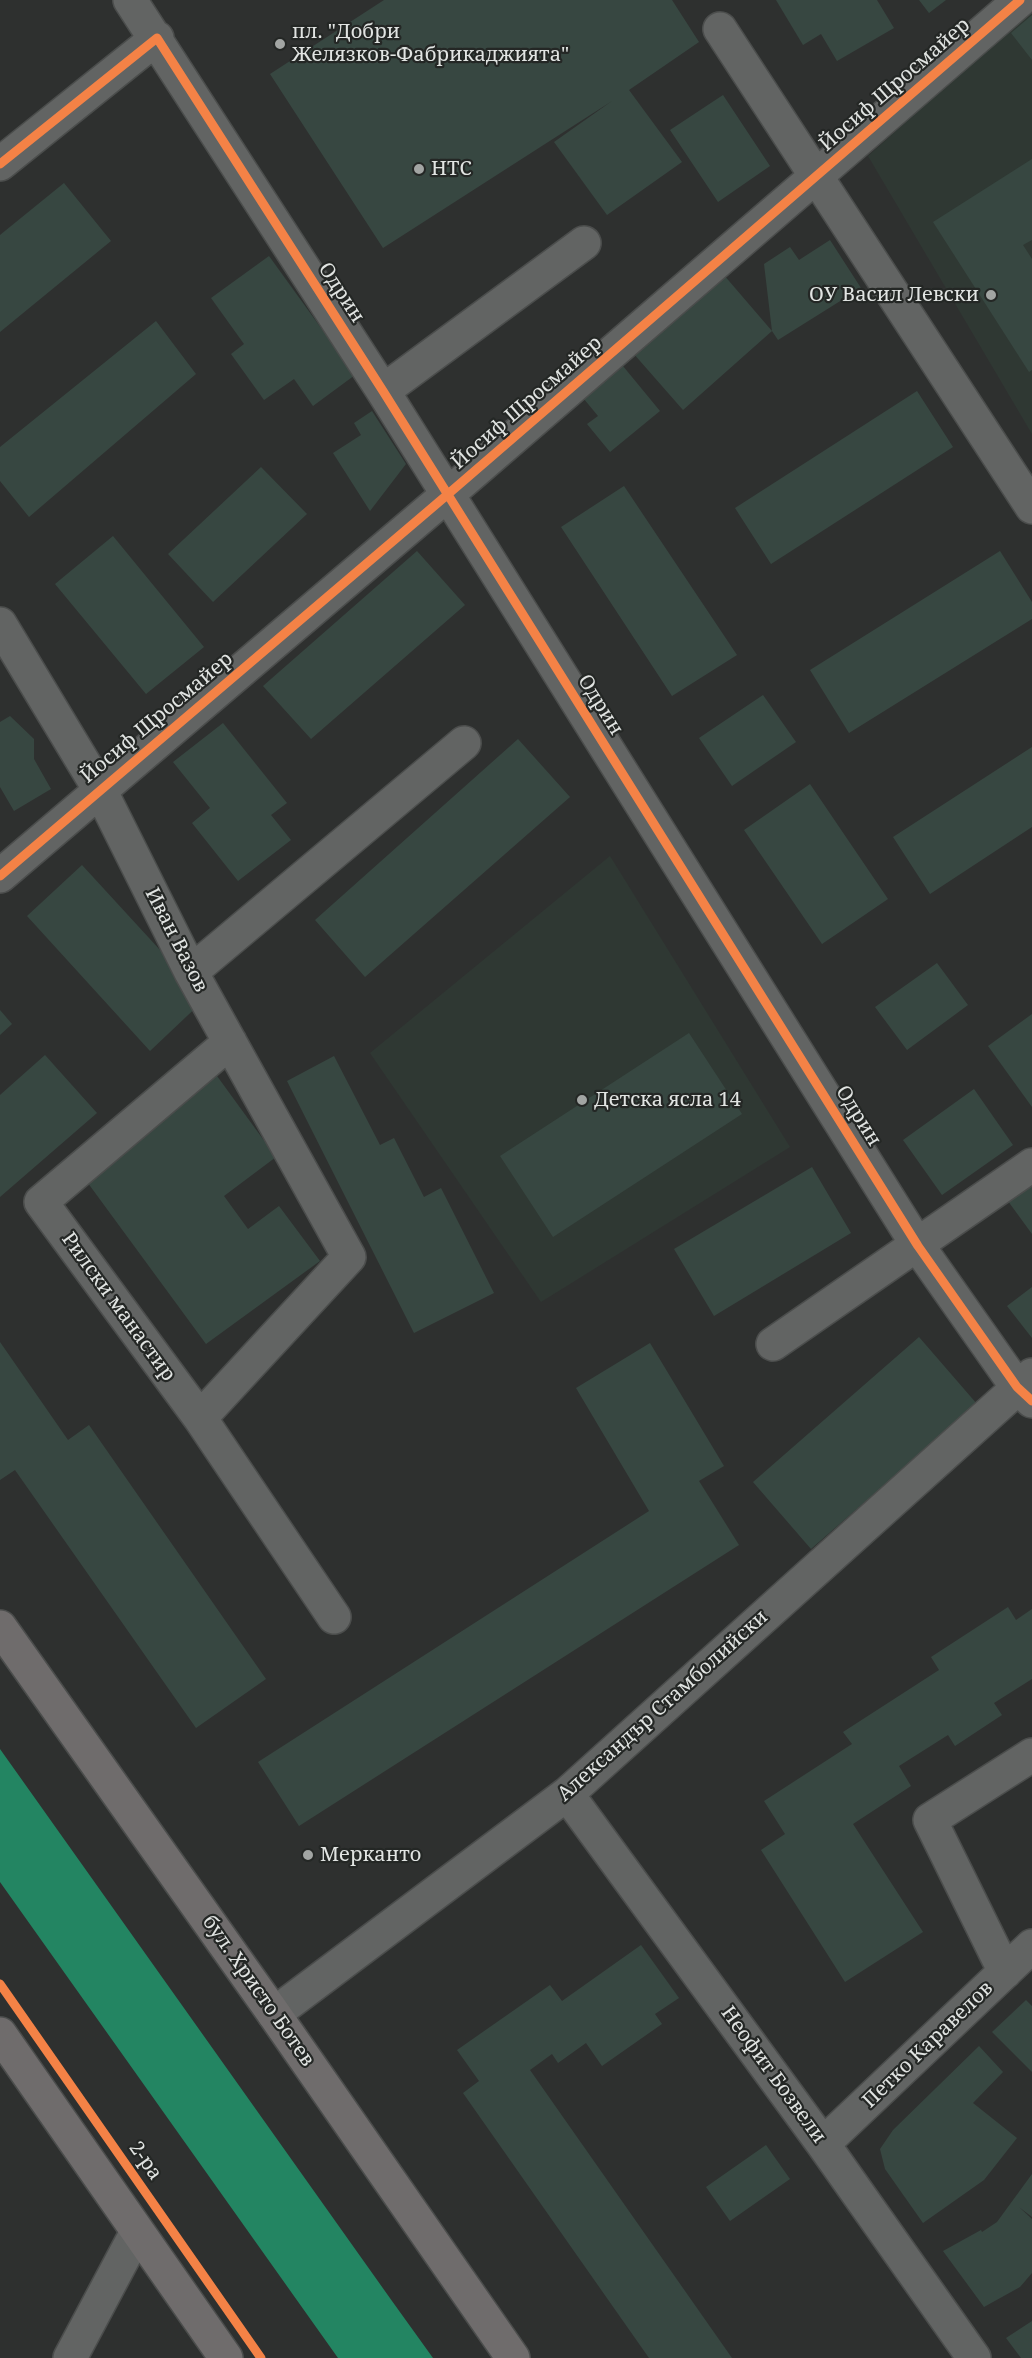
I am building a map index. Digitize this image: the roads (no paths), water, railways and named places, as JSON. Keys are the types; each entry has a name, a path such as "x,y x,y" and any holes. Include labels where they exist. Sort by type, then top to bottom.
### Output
{"main road":[{"name":"бул. Христо Ботев","path":"0,1627 274,2014 513,2358"},
{"path":"0,2034 226,2358"}],"street":[{"name":"Одрин","path":"130,0 157,38 383,391 918,1246 1027,1388"},
{"name":"Йосиф Щросмайер","path":"0,876 447,495 1020,0"},
{"path":"720,29 1032,507"},
{"path":"0,164 157,38"},
{"path":"383,391 584,243"},
{"name":"Иван Вазов","path":"0,624 100,790 191,972 349,1257 200,1418"},
{"path":"191,972 464,743"},
{"name":"Рилски манастир","path":"230,1042 40,1202 200,1418 334,1617"},
{"path":"773,1344 918,1246 1032,1165"},
{"name":"Александър Стамболийски","path":"274,2014 567,1794 1027,1388"},
{"path":"1005,1972 930,1820 1032,1755"},
{"name":"Неофит Бозвели","path":"567,1794 823,2144 974,2358"},
{"name":"Петко Каравелов","path":"823,2144 1032,1946"},
{"path":"70,2358 137,2232"}],"place":[{"name":"пл. \"Добри Желязков-Фабрикаджията\"","path":"280,44"},
{"name":"НТС","path":"419,169"},
{"name":"ОУ Васил Левски","path":"991,295"},
{"name":"Детска ясла 14","path":"582,1100"},
{"name":"Мерканто","path":"308,1855"}]}
